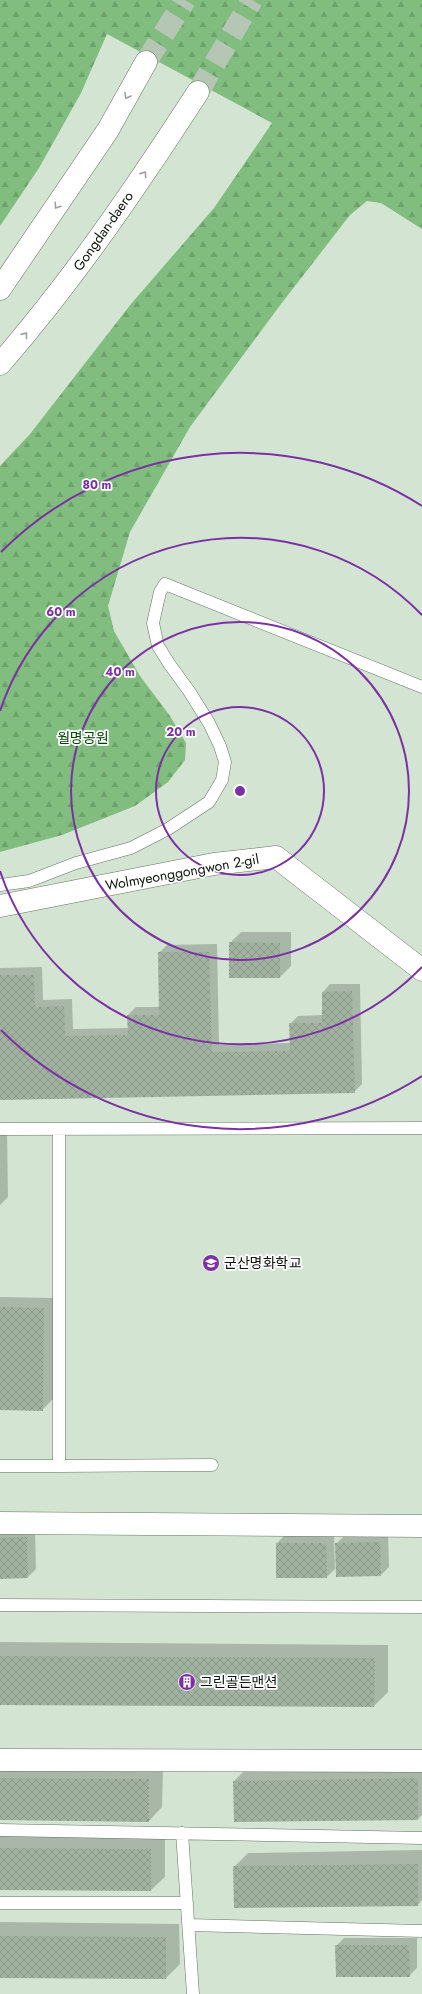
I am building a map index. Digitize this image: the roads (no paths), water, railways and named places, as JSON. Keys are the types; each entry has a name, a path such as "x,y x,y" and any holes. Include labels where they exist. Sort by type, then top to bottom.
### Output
{"street":[{"path":"0,289 108,130 146,62"},
{"name":"Gongdan-daero","path":"0,364 64,287 165,143 198,92"},
{"name":"Wolmyeonggongwon 2-gil","path":"0,906 214,864 276,857 422,970"},
{"path":"0,1523 422,1526"},
{"path":"0,1760 422,1761"}],"lane":[{"path":"0,885 29,881 76,863 131,848 168,829 209,802 222,780 224,762 220,746 189,691 170,666 158,646 153,623 160,592 165,584 422,687"},
{"path":"0,1129 422,1128"},
{"path":"59,1129 59,1466"},
{"path":"0,1466 212,1465"},
{"path":"0,1605 422,1607"},
{"path":"0,1830 422,1838"},
{"path":"182,1834 193,1994"},
{"path":"0,1903 187,1903"},
{"path":"189,1925 422,1931"}],"tunnel":[{"path":"146,62 185,0"},
{"path":"198,92 252,0"}],"place":[{"name":"군산명화학교","path":"211,1263"},
{"name":"그린골든맨션","path":"187,1682"}],"park label":[{"name":"월명공원","path":"83,738"}]}
